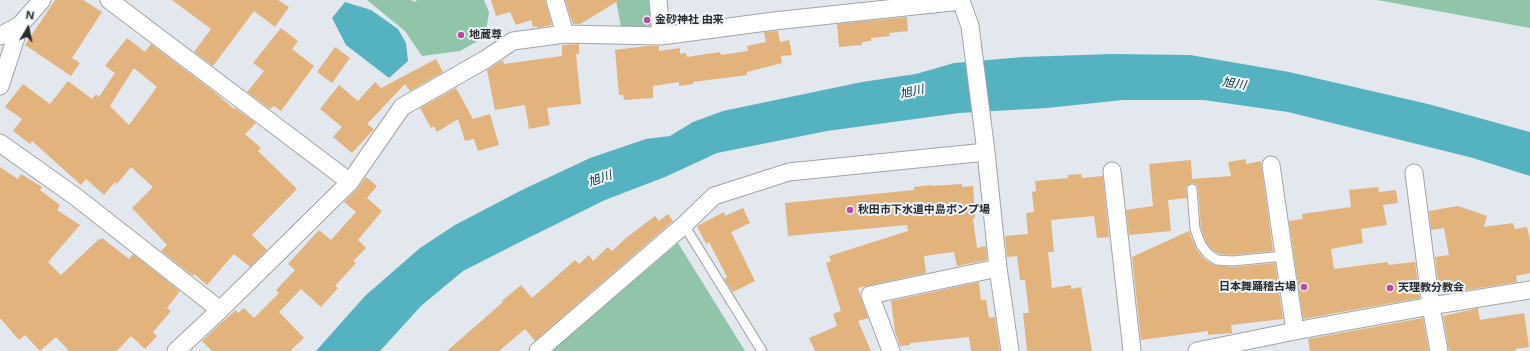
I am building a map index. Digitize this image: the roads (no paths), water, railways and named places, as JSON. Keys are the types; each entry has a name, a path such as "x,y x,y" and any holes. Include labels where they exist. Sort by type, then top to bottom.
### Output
{"street":[{"path":"0,36 20,25 42,0"},
{"path":"109,0 350,182"},
{"path":"554,0 565,34"},
{"path":"658,0 661,36"},
{"path":"176,351 220,310 350,182 402,107 486,59 513,41 565,34 661,36 871,5 961,1 970,26 983,125 998,268 1010,351"},
{"path":"0,86 20,25"},
{"path":"0,143 76,197 220,310"},
{"path":"538,351 684,225 714,196 789,172 986,152"},
{"path":"1271,165 1295,331"},
{"path":"1112,171 1132,351"},
{"path":"1414,173 1431,306 1439,351"},
{"path":"891,351 870,295 998,268"},
{"path":"1197,351 1431,306 1530,290"}],"lane":[{"path":"1192,189 1195,229 1201,245 1208,254 1217,260 1233,261 1284,256"},
{"path":"684,225 762,351"}],"water":[{"path":"345,2 371,10 398,29 406,43 408,61 389,78 346,45 332,18"},
{"name":"旭川","path":"1112,54 1190,55 1289,72 1428,104 1530,132 1530,176 1473,158 1288,112 1204,100 1123,100 1047,108 959,113 827,131 717,153 665,177 605,200 463,271 421,306 380,351 316,351 365,296 420,248 455,225 522,190 590,158 646,139 670,136 693,122 723,111 862,82 916,74 954,63 1023,57"}],"place":[{"name":"金砂神社 由来","path":"647,20"},
{"name":"地蔵尊","path":"461,35"},
{"name":"秋田市下水道中島ポンプ場","path":"850,210"},
{"name":"日本舞踊稽古場","path":"1304,287"},
{"name":"天理教分教会","path":"1390,288"}]}
